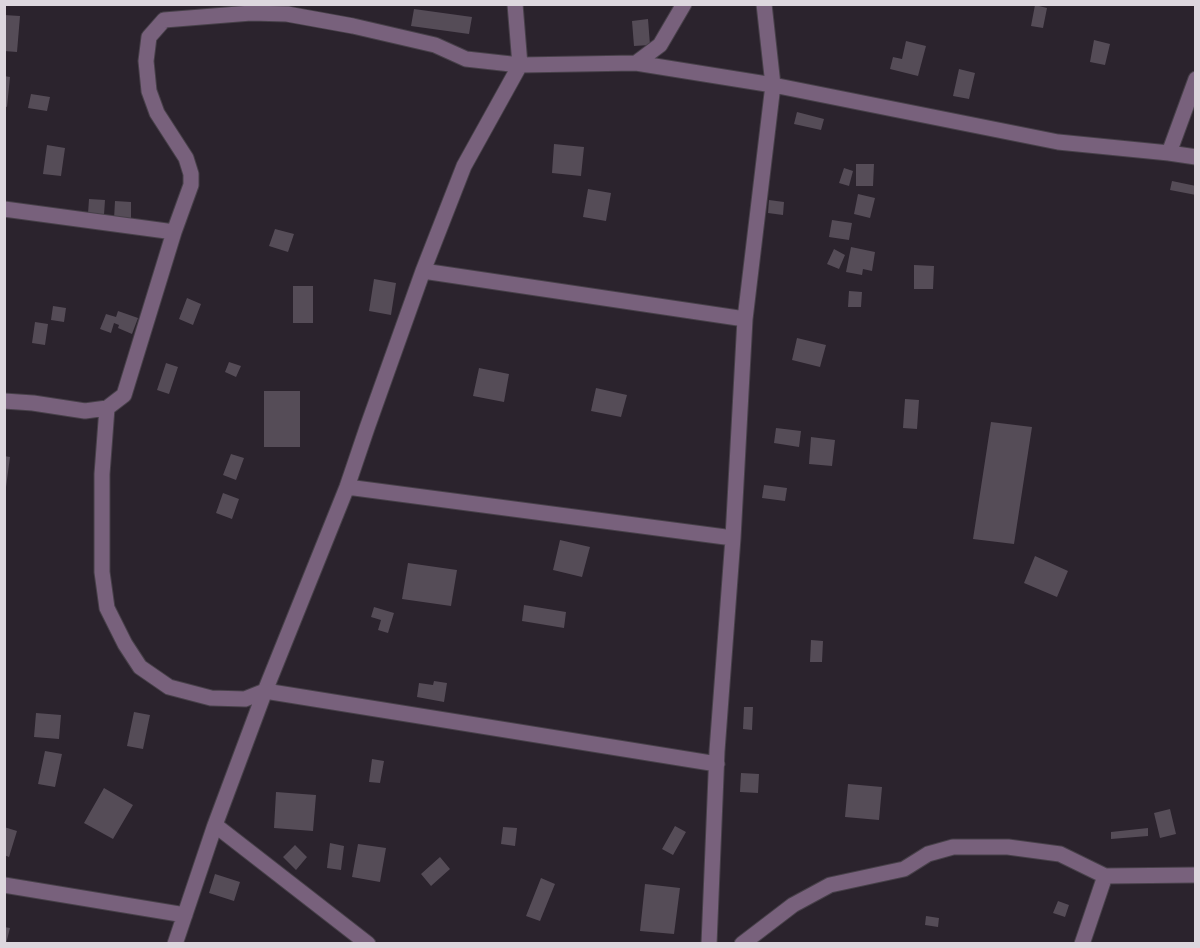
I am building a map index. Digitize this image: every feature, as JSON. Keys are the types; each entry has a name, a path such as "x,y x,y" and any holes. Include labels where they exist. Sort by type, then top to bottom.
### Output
{"street":[{"path":"175,944 215,825 265,691 347,487 423,271 464,166 520,65 515,4"},
{"path":"636,63 660,45 684,4"},
{"path":"709,944 717,764 734,538 745,319 773,85 764,4"},
{"path":"4,400 85,411 107,408 124,395 174,232 191,185 191,174 186,158 157,113 149,91 146,61 149,37 164,20 251,13 287,14 435,45 466,59 520,65 636,63 773,85 1058,142 1196,157"},
{"path":"1169,153 1196,79"},
{"path":"4,209 174,232"},
{"path":"423,271 745,319"},
{"path":"107,408 102,474 102,572 107,608 125,644 140,667 169,687 211,698 245,699 265,691 717,764"},
{"path":"347,487 734,538"},
{"path":"215,825 368,944"},
{"path":"742,944 793,905 830,885 904,869 928,854 953,847 1008,847 1060,854 1105,876 1196,875"},
{"path":"1082,944 1105,876"},
{"path":"4,885 185,915"}],"building":[{"path":"1035,5 1047,8 1043,28 1031,26"},
{"path":"414,9 472,17 469,34 411,26"},
{"path":"4,15 20,16 17,52 4,51"},
{"path":"648,19 650,45 634,46 632,21"},
{"path":"1094,40 1110,44 1105,65 1090,62"},
{"path":"906,41 926,46 918,76 890,69 893,57 902,59"},
{"path":"959,69 975,73 969,99 953,96"},
{"path":"4,76 10,77 7,107 4,106"},
{"path":"31,94 50,97 47,111 28,108"},
{"path":"797,112 824,119 821,130 794,124"},
{"path":"554,144 584,147 581,176 552,173"},
{"path":"47,145 65,148 61,176 43,174"},
{"path":"856,164 874,164 873,186 856,186"},
{"path":"844,168 853,171 849,186 839,183"},
{"path":"1172,181 1196,186 1196,195 1170,190"},
{"path":"588,189 611,193 606,221 583,217"},
{"path":"858,194 875,198 870,218 854,214"},
{"path":"89,199 105,200 104,215 88,214"},
{"path":"769,200 784,202 783,215 768,213"},
{"path":"115,201 131,202 131,219 114,219"},
{"path":"832,220 852,223 849,240 829,237"},
{"path":"275,229 294,234 288,252 269,246"},
{"path":"851,247 875,252 872,271 863,269 862,275 846,272"},
{"path":"834,249 845,255 839,269 827,264"},
{"path":"914,265 934,266 933,289 914,289"},
{"path":"374,279 396,283 391,315 369,311"},
{"path":"293,286 313,286 313,323 293,323"},
{"path":"849,291 862,292 861,307 848,307"},
{"path":"187,298 201,304 193,325 179,319"},
{"path":"53,306 66,308 64,322 51,320"},
{"path":"118,311 138,318 132,334 118,328 119,325 114,323 111,333 100,329 106,314 116,317"},
{"path":"35,322 48,324 45,345 32,343"},
{"path":"797,338 826,345 820,367 792,360"},
{"path":"229,362 241,366 236,377 225,372"},
{"path":"166,363 178,367 169,394 157,390"},
{"path":"479,368 509,374 504,402 473,396"},
{"path":"596,388 627,395 621,417 591,411"},
{"path":"264,391 300,391 300,447 264,447"},
{"path":"905,399 919,400 917,429 903,428"},
{"path":"991,422 1032,427 1014,544 973,539"},
{"path":"776,428 801,431 799,447 774,443"},
{"path":"811,437 835,440 832,466 809,464"},
{"path":"231,454 244,458 236,480 223,475"},
{"path":"4,456 10,457 6,487 4,487"},
{"path":"764,485 787,488 785,501 762,498"},
{"path":"223,493 239,499 232,519 216,513"},
{"path":"560,540 590,547 582,577 553,570"},
{"path":"1035,556 1068,571 1057,597 1024,583"},
{"path":"408,563 457,570 451,606 402,599"},
{"path":"524,605 566,612 564,628 522,621"},
{"path":"374,607 394,613 388,633 378,630 381,620 371,617"},
{"path":"811,640 823,641 822,662 810,662"},
{"path":"434,681 447,683 444,702 417,697 419,683 433,685"},
{"path":"744,707 753,707 752,730 743,729"},
{"path":"134,712 150,715 143,749 127,746"},
{"path":"36,713 61,715 59,739 34,737"},
{"path":"45,751 62,754 55,787 38,784"},
{"path":"372,759 384,761 380,783 369,782"},
{"path":"741,773 759,774 758,793 740,792"},
{"path":"848,784 882,787 879,820 845,817"},
{"path":"104,788 133,805 113,839 84,823"},
{"path":"276,792 316,795 313,831 274,828"},
{"path":"1170,809 1176,834 1160,838 1154,813"},
{"path":"675,826 686,832 673,855 662,849"},
{"path":"4,827 17,831 9,857 4,855"},
{"path":"503,827 517,828 515,846 501,844"},
{"path":"1148,828 1148,836 1111,839 1111,832"},
{"path":"330,843 344,846 341,870 327,868"},
{"path":"358,844 386,848 380,882 352,877"},
{"path":"295,845 307,857 296,870 283,857"},
{"path":"440,857 450,869 431,886 421,874"},
{"path":"215,874 240,882 234,901 209,893"},
{"path":"541,878 555,884 540,921 526,916"},
{"path":"645,884 680,888 674,934 640,931"},
{"path":"1058,901 1069,905 1065,917 1053,913"},
{"path":"926,916 939,918 938,927 925,925"},
{"path":"4,927 10,928 6,944 4,944"}]}
